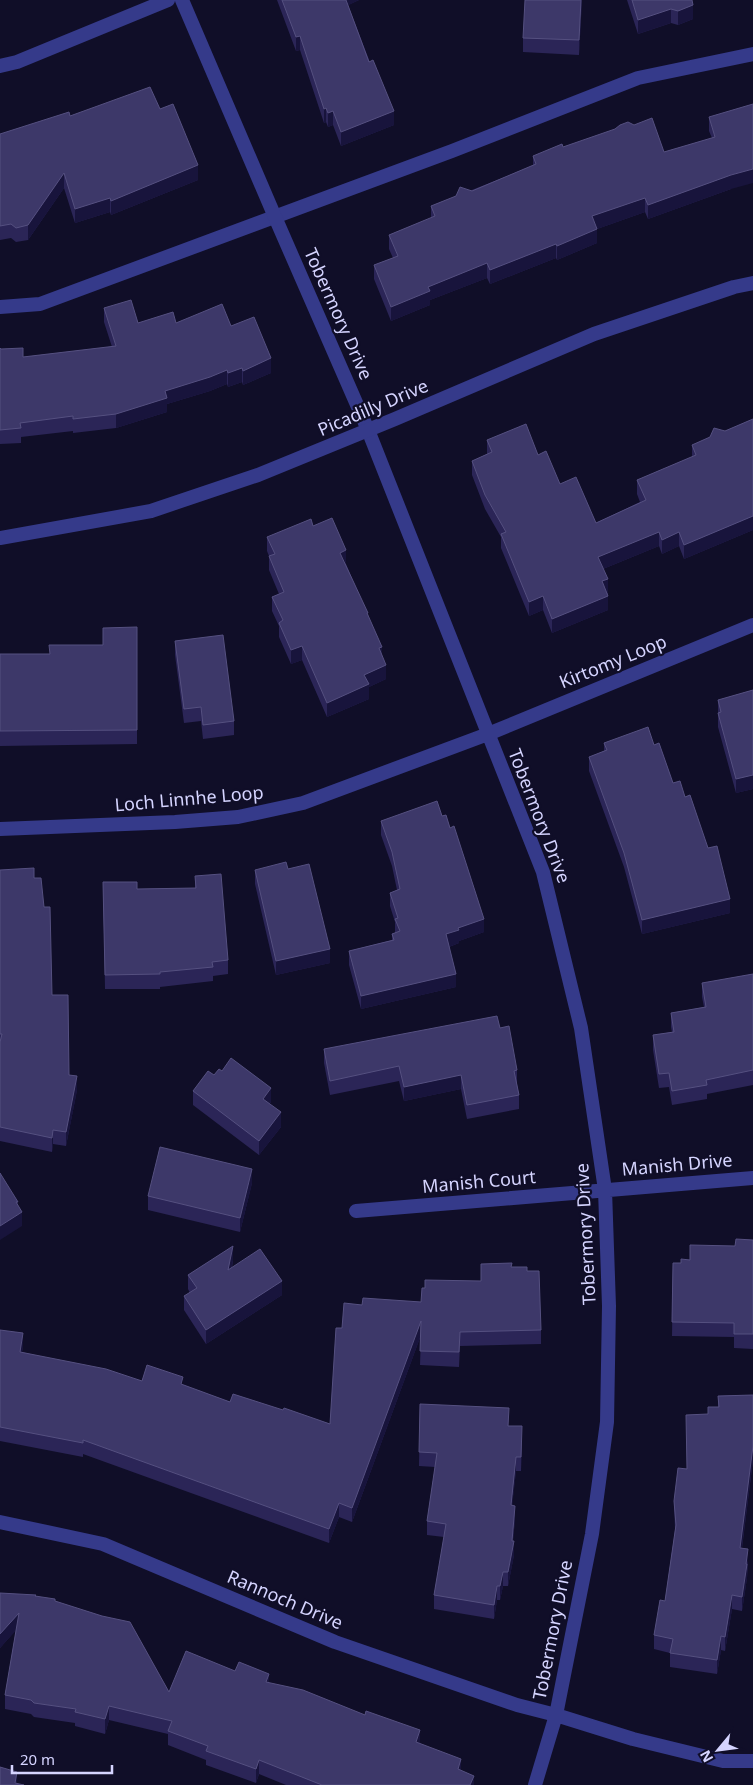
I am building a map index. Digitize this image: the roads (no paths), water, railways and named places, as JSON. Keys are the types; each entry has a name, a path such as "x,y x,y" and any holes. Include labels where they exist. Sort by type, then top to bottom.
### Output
{"street":[{"path":"0,66 17,62 168,0"},
{"name":"Tobermory Drive","path":"182,0 368,430 543,872 582,1028 605,1190 609,1306 607,1422 592,1534 556,1714 535,1785"},
{"path":"0,307 40,304 275,217 638,78 753,54"},
{"name":"Picadilly Drive","path":"0,538 151,511 258,475 594,334 734,287 753,283"},
{"name":"Kirtomy Loop","path":"488,734 753,625"},
{"name":"Loch Linnhe Loop","path":"0,830 175,822 238,817 303,804 488,734"},
{"name":"Manish Drive","path":"605,1190 753,1178"},
{"name":"Manish Court","path":"356,1211 605,1190"},
{"name":"Rannoch Drive","path":"0,1522 103,1544 334,1642 517,1705 556,1714"},
{"path":"556,1714 633,1738 723,1761 753,1760"}]}
